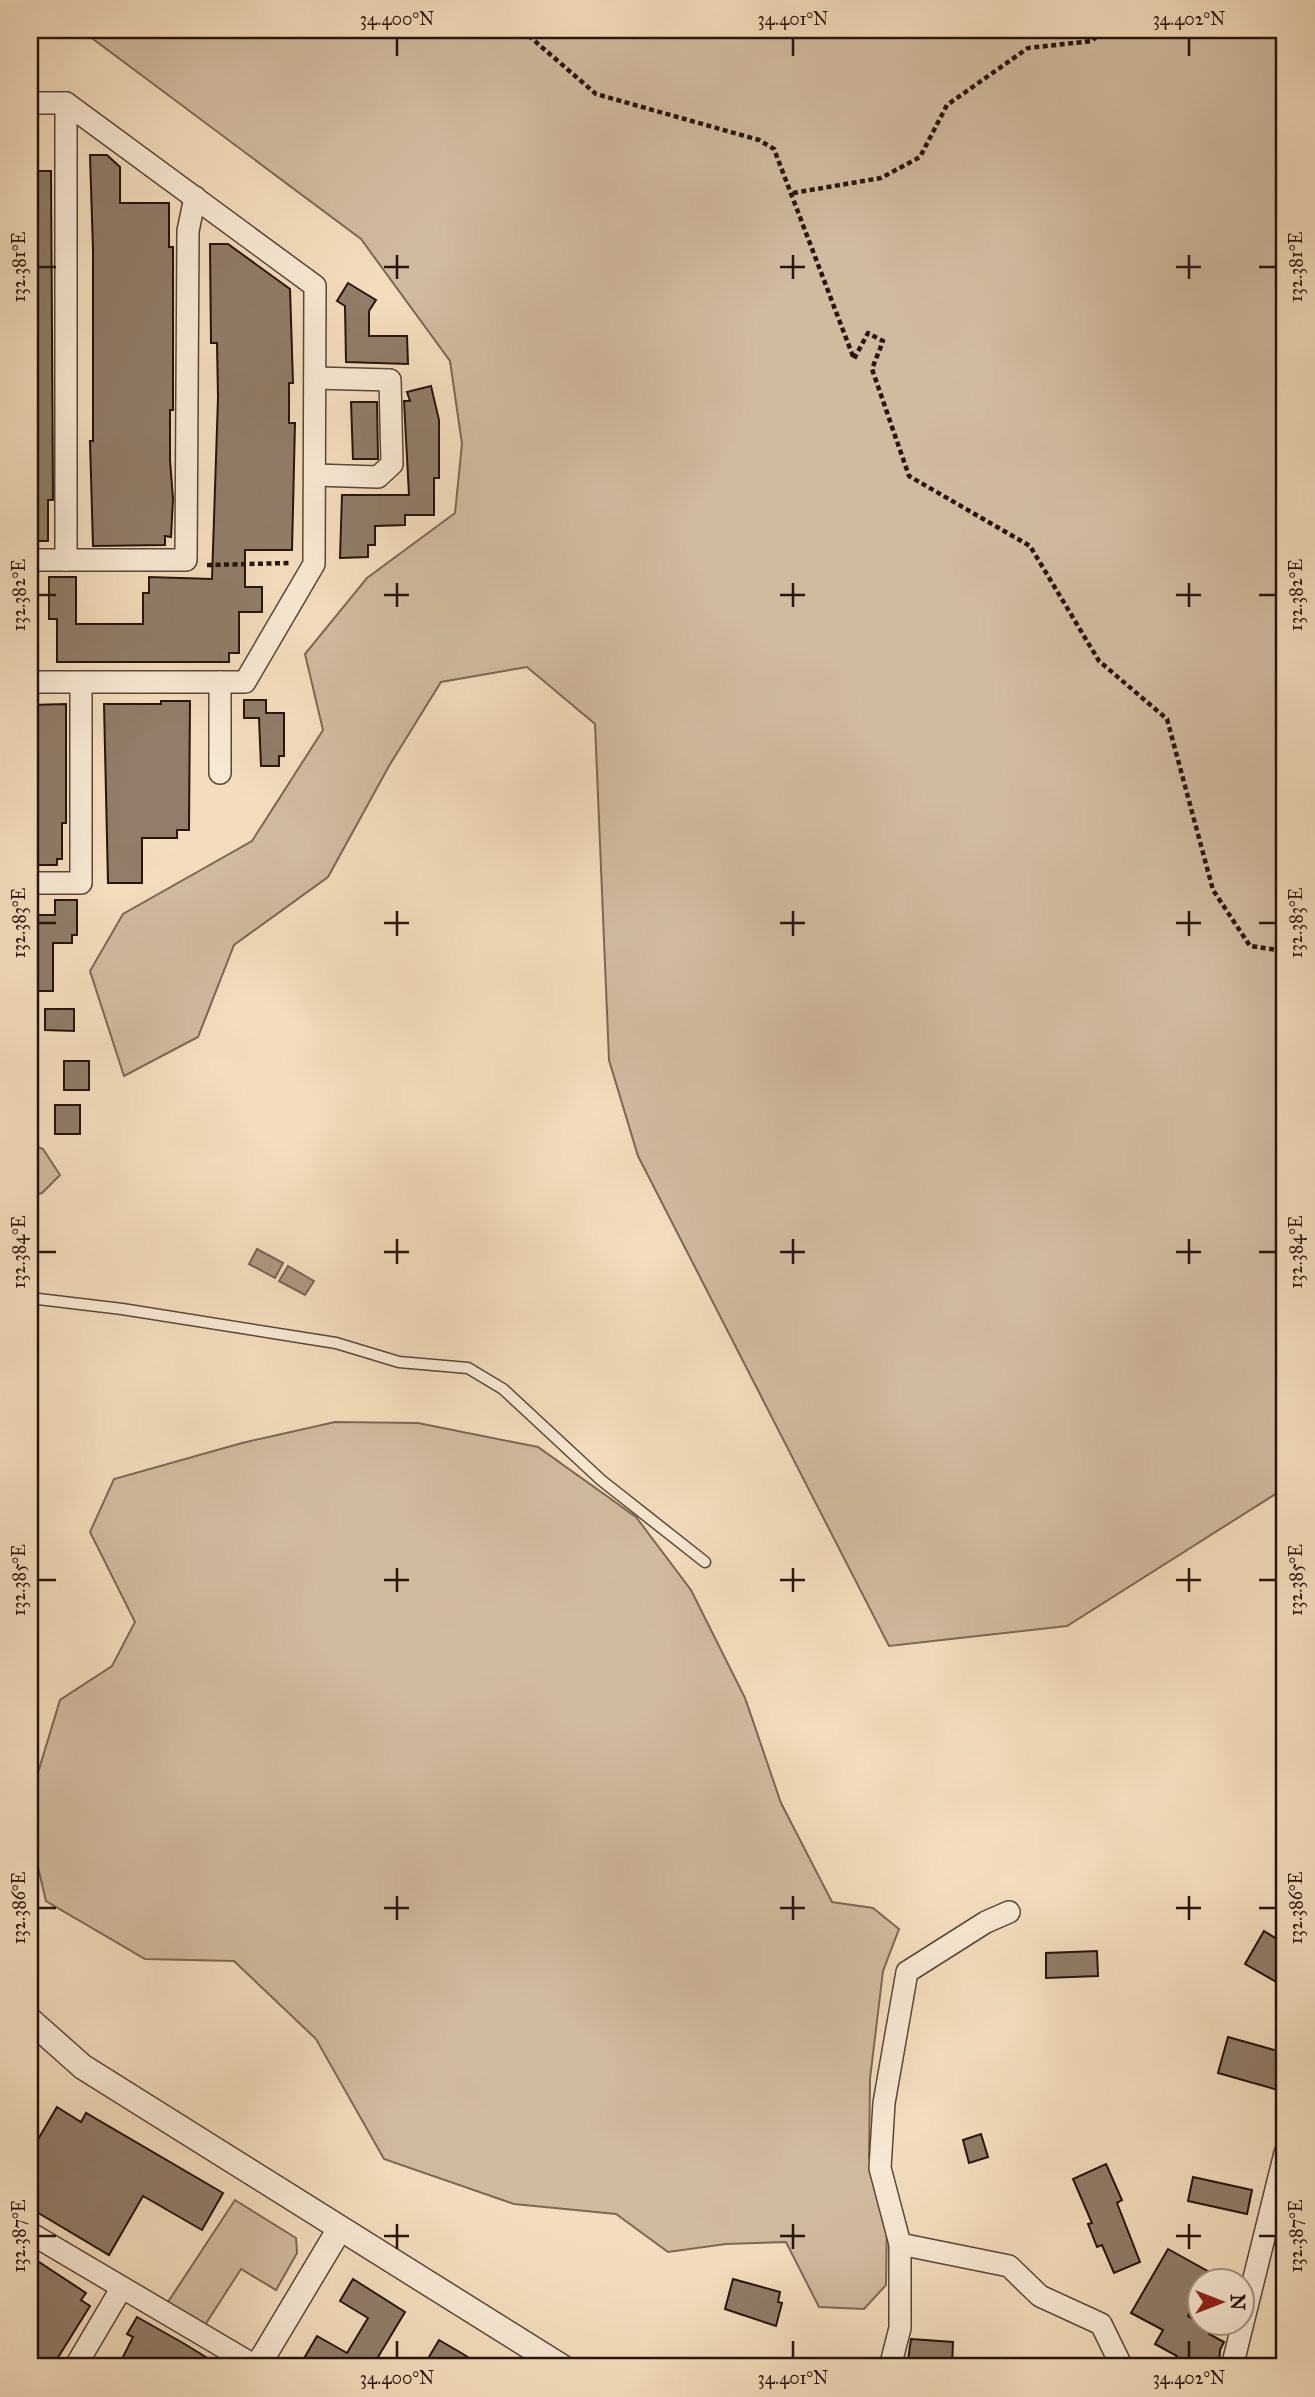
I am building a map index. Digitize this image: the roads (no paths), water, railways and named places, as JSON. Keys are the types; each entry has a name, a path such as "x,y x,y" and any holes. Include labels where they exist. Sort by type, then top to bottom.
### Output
{"street":[{"path":"30,103 66,103 315,286 314,564 245,682 30,682"},
{"path":"66,103 66,560"},
{"path":"30,559 186,560 188,231 195,197"},
{"path":"315,378 390,380 391,464 378,477 315,475"},
{"path":"30,883 81,883 82,682"},
{"path":"220,682 220,773"},
{"path":"890,2367 900,2328 900,2244 880,2168 884,2104 907,1972 986,1922 1009,1912"},
{"path":"30,2020 83,2067 339,2230 562,2367"},
{"path":"1232,2367 1285,2153"},
{"path":"30,2233 257,2367 339,2230"},
{"path":"900,2244 1009,2266 1040,2296 1101,2324 1122,2367"},
{"path":"75,2367 121,2289"}],"lane":[{"path":"30,1298 122,1309 336,1343 399,1362 468,1368 503,1389 601,1480 705,1562"}]}
